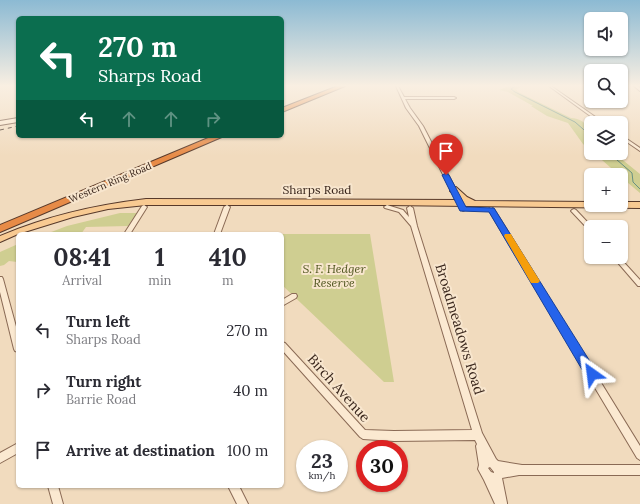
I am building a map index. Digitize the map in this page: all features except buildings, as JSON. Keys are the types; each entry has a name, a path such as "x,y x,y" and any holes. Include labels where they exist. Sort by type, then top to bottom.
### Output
{"highway":[{"name":"Western Ring Road","path":"2,221 204,138"},
{"name":"Western Ring Road","path":"0,229 215,138"}],"main road":[{"path":"1,123 16,120"},
{"path":"454,192 464,199 478,204"},
{"path":"412,205 454,198 454,192"},
{"name":"Sharps Road","path":"22,232 108,207 146,202 386,205"},
{"name":"Sharps Road","path":"462,206 478,204 584,207"},
{"name":"Sharps Road","path":"32,232 54,222 144,207 412,205 462,206 492,209 574,211 584,210"},
{"name":"Sharps Road","path":"628,207 640,206"},
{"name":"Sharps Road","path":"628,210 640,211"},
{"name":"Sharps Road","path":"0,239 16,234"},
{"path":"0,246 16,239"}],"street":[{"path":"409,110 422,126 462,206"},
{"path":"583,110 592,116"},
{"path":"628,141 640,150"},
{"name":"Broadmeadows Road","path":"386,205 401,211 414,226"},
{"name":"Broadmeadows Road","path":"412,205 414,226 479,438 493,470 501,504"},
{"path":"127,232 144,207"},
{"path":"218,232 226,207"},
{"path":"492,209 640,455"},
{"path":"574,211 584,222"},
{"path":"622,264 640,284"},
{"path":"0,279 16,341"},
{"path":"284,302 294,296"},
{"name":"Birch Avenue","path":"284,347 363,434 479,438"},
{"path":"0,458 16,449"},
{"path":"493,470 640,470"},
{"path":"54,488 58,504"},
{"path":"234,488 243,504"}],"green space":[{"path":"537,110 554,110 571,118 580,120 584,123 584,145 568,123 547,116"},
{"path":"602,160 623,160 640,174 640,193 628,183 628,168 611,168"},
{"path":"120,213 137,213 128,226 86,227 82,232 51,232 67,226"},
{"name":"S. F. Hedger Reserve","path":"284,234 370,234 394,382 384,382 284,287"},
{"path":"16,245 16,262 9,261 0,266 0,252"}],"waterway":[{"path":"550,110 575,122 584,130"},
{"path":"617,160 632,173 633,182 640,189"}],"railway":[{"path":"0,130 16,126"}],"slow traffic":[{"path":"508,236 535,281"}],"route":[{"path":"446,175 463,209 492,209 592,374"}]}
